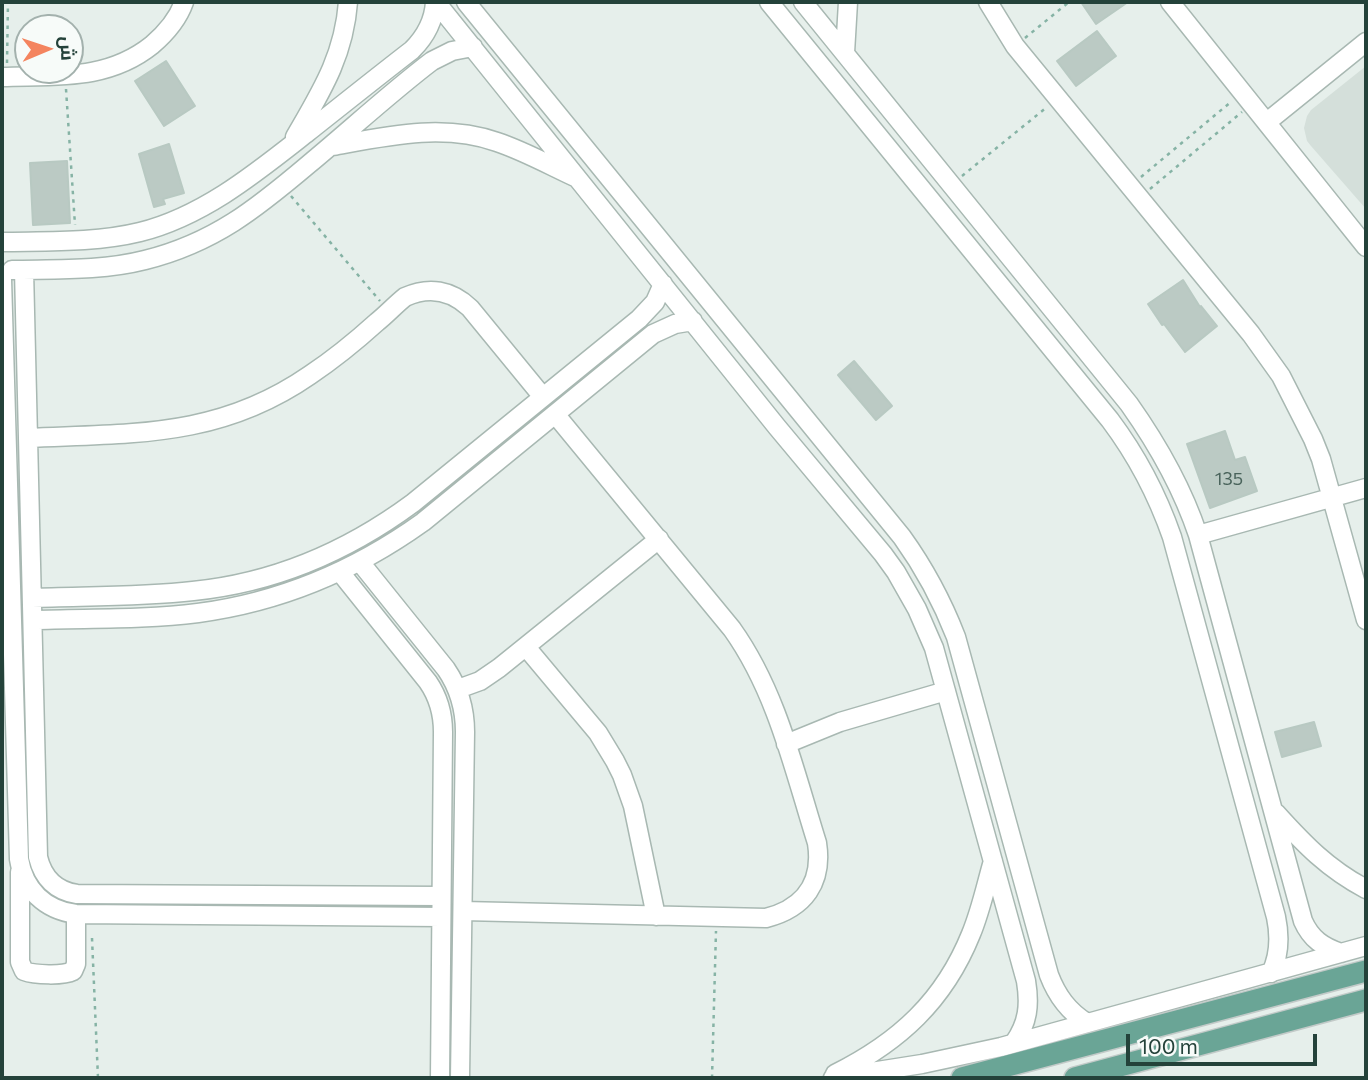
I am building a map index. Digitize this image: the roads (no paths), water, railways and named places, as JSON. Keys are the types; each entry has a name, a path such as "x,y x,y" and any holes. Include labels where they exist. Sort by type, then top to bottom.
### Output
{"main road":[{"path":"962,1078 1366,971"},
{"path":"1075,1078 1366,1000"}],"street":[{"path":"5,77 65,75 105,70 131,59 150,46 167,30 180,13 184,2"},
{"path":"291,145 334,66 344,33 348,2"},
{"path":"2,242 97,239 128,234 180,219 226,193 419,43 432,19 436,2"},
{"path":"436,2 896,572 917,608 946,691 1026,981 1029,1001 1027,1017 1014,1043"},
{"path":"466,2 909,547 928,575 948,616 963,659 1049,975 1059,996 1071,1012 1087,1023"},
{"path":"769,2 1110,420 1135,457 1156,496 1178,556 1278,928 1278,951 1271,973"},
{"path":"803,2 1129,404 1174,474 1198,535 1306,930 1319,944 1341,953"},
{"path":"845,53 848,2"},
{"path":"988,2 1015,46 1251,334 1281,376 1299,408 1321,459 1366,620"},
{"path":"1172,2 1366,247"},
{"path":"1267,122 1366,42"},
{"path":"419,43 430,49 432,61"},
{"path":"2,270 99,267 145,260 201,241 230,225 283,186 432,61 452,51 473,47"},
{"path":"329,147 400,134 456,133 496,141 579,180"},
{"path":"969,249 989,232"},
{"path":"24,270 38,857 45,875 59,888 71,893 442,896"},
{"path":"2,279 4,434 9,507 20,868 20,962 24,971 66,974 74,971 84,914"},
{"path":"32,597 194,591 270,576 341,548 390,520 413,503 648,311 663,284"},
{"path":"28,438 150,432 226,418 271,399 312,374 405,298 422,291 439,291 456,297 470,308 543,397"},
{"path":"648,311 657,315 663,328"},
{"path":"33,620 196,613 228,608 298,590 340,572 399,539 423,522 653,334 675,324 693,321"},
{"path":"5,364 26,363"},
{"path":"778,427 797,409"},
{"path":"463,911 756,919 776,915 803,898 814,881 818,862 817,843 786,744 765,683 744,646 659,538 555,414"},
{"path":"1198,535 1366,488"},
{"path":"9,507 30,506"},
{"path":"458,689 490,675 659,538"},
{"path":"360,562 446,668 458,689 463,706 465,720 460,1078"},
{"path":"340,572 428,682 439,701 443,721 440,1078"},
{"path":"270,576 275,597"},
{"path":"526,647 598,733 619,768 632,806 656,916"},
{"path":"786,744 840,722 946,691"},
{"path":"15,736 36,736"},
{"path":"1273,809 1319,858 1366,889"},
{"path":"442,828 463,829"},
{"path":"827,1078 897,1035 930,1004 964,951 993,861"},
{"path":"20,868 28,886 41,900 57,910 84,914 441,917"},
{"path":"140,894 141,914"},
{"path":"1278,928 1293,930 1303,921"},
{"path":"833,1078 922,1064 1014,1043 1366,946"},
{"path":"1029,1001 1044,1003 1059,996"}]}
